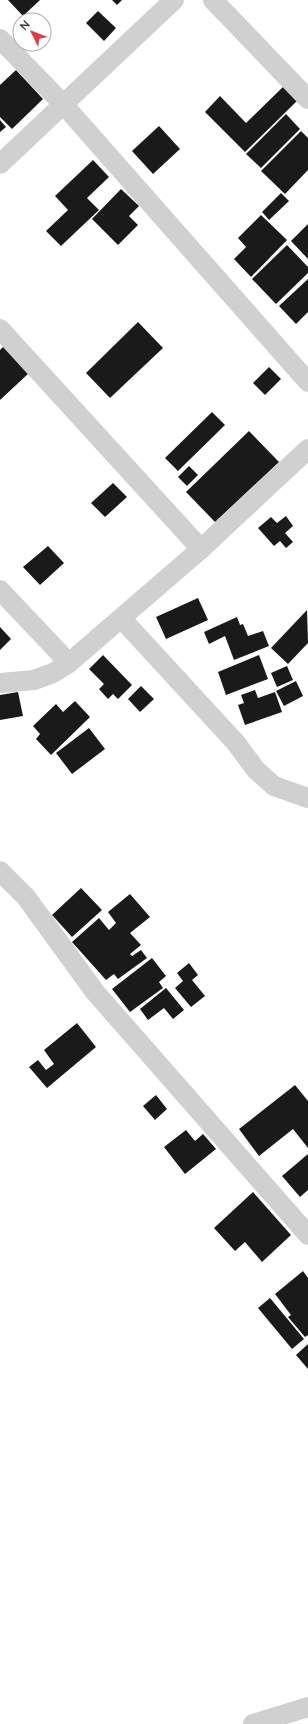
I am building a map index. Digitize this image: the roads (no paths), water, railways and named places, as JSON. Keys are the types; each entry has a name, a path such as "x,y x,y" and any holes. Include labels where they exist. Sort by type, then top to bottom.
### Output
{"street":[{"path":"0,164 174,0"},
{"path":"213,0 308,98"},
{"path":"0,38 63,104 308,382"},
{"path":"0,328 201,548"},
{"path":"0,683 34,680 53,672 69,662 201,548 308,449"},
{"path":"0,590 69,662"},
{"path":"121,618 236,743 256,770 274,786 308,798"},
{"path":"0,871 26,897 95,992 308,1234"},
{"path":"253,1724 308,1707"}]}
